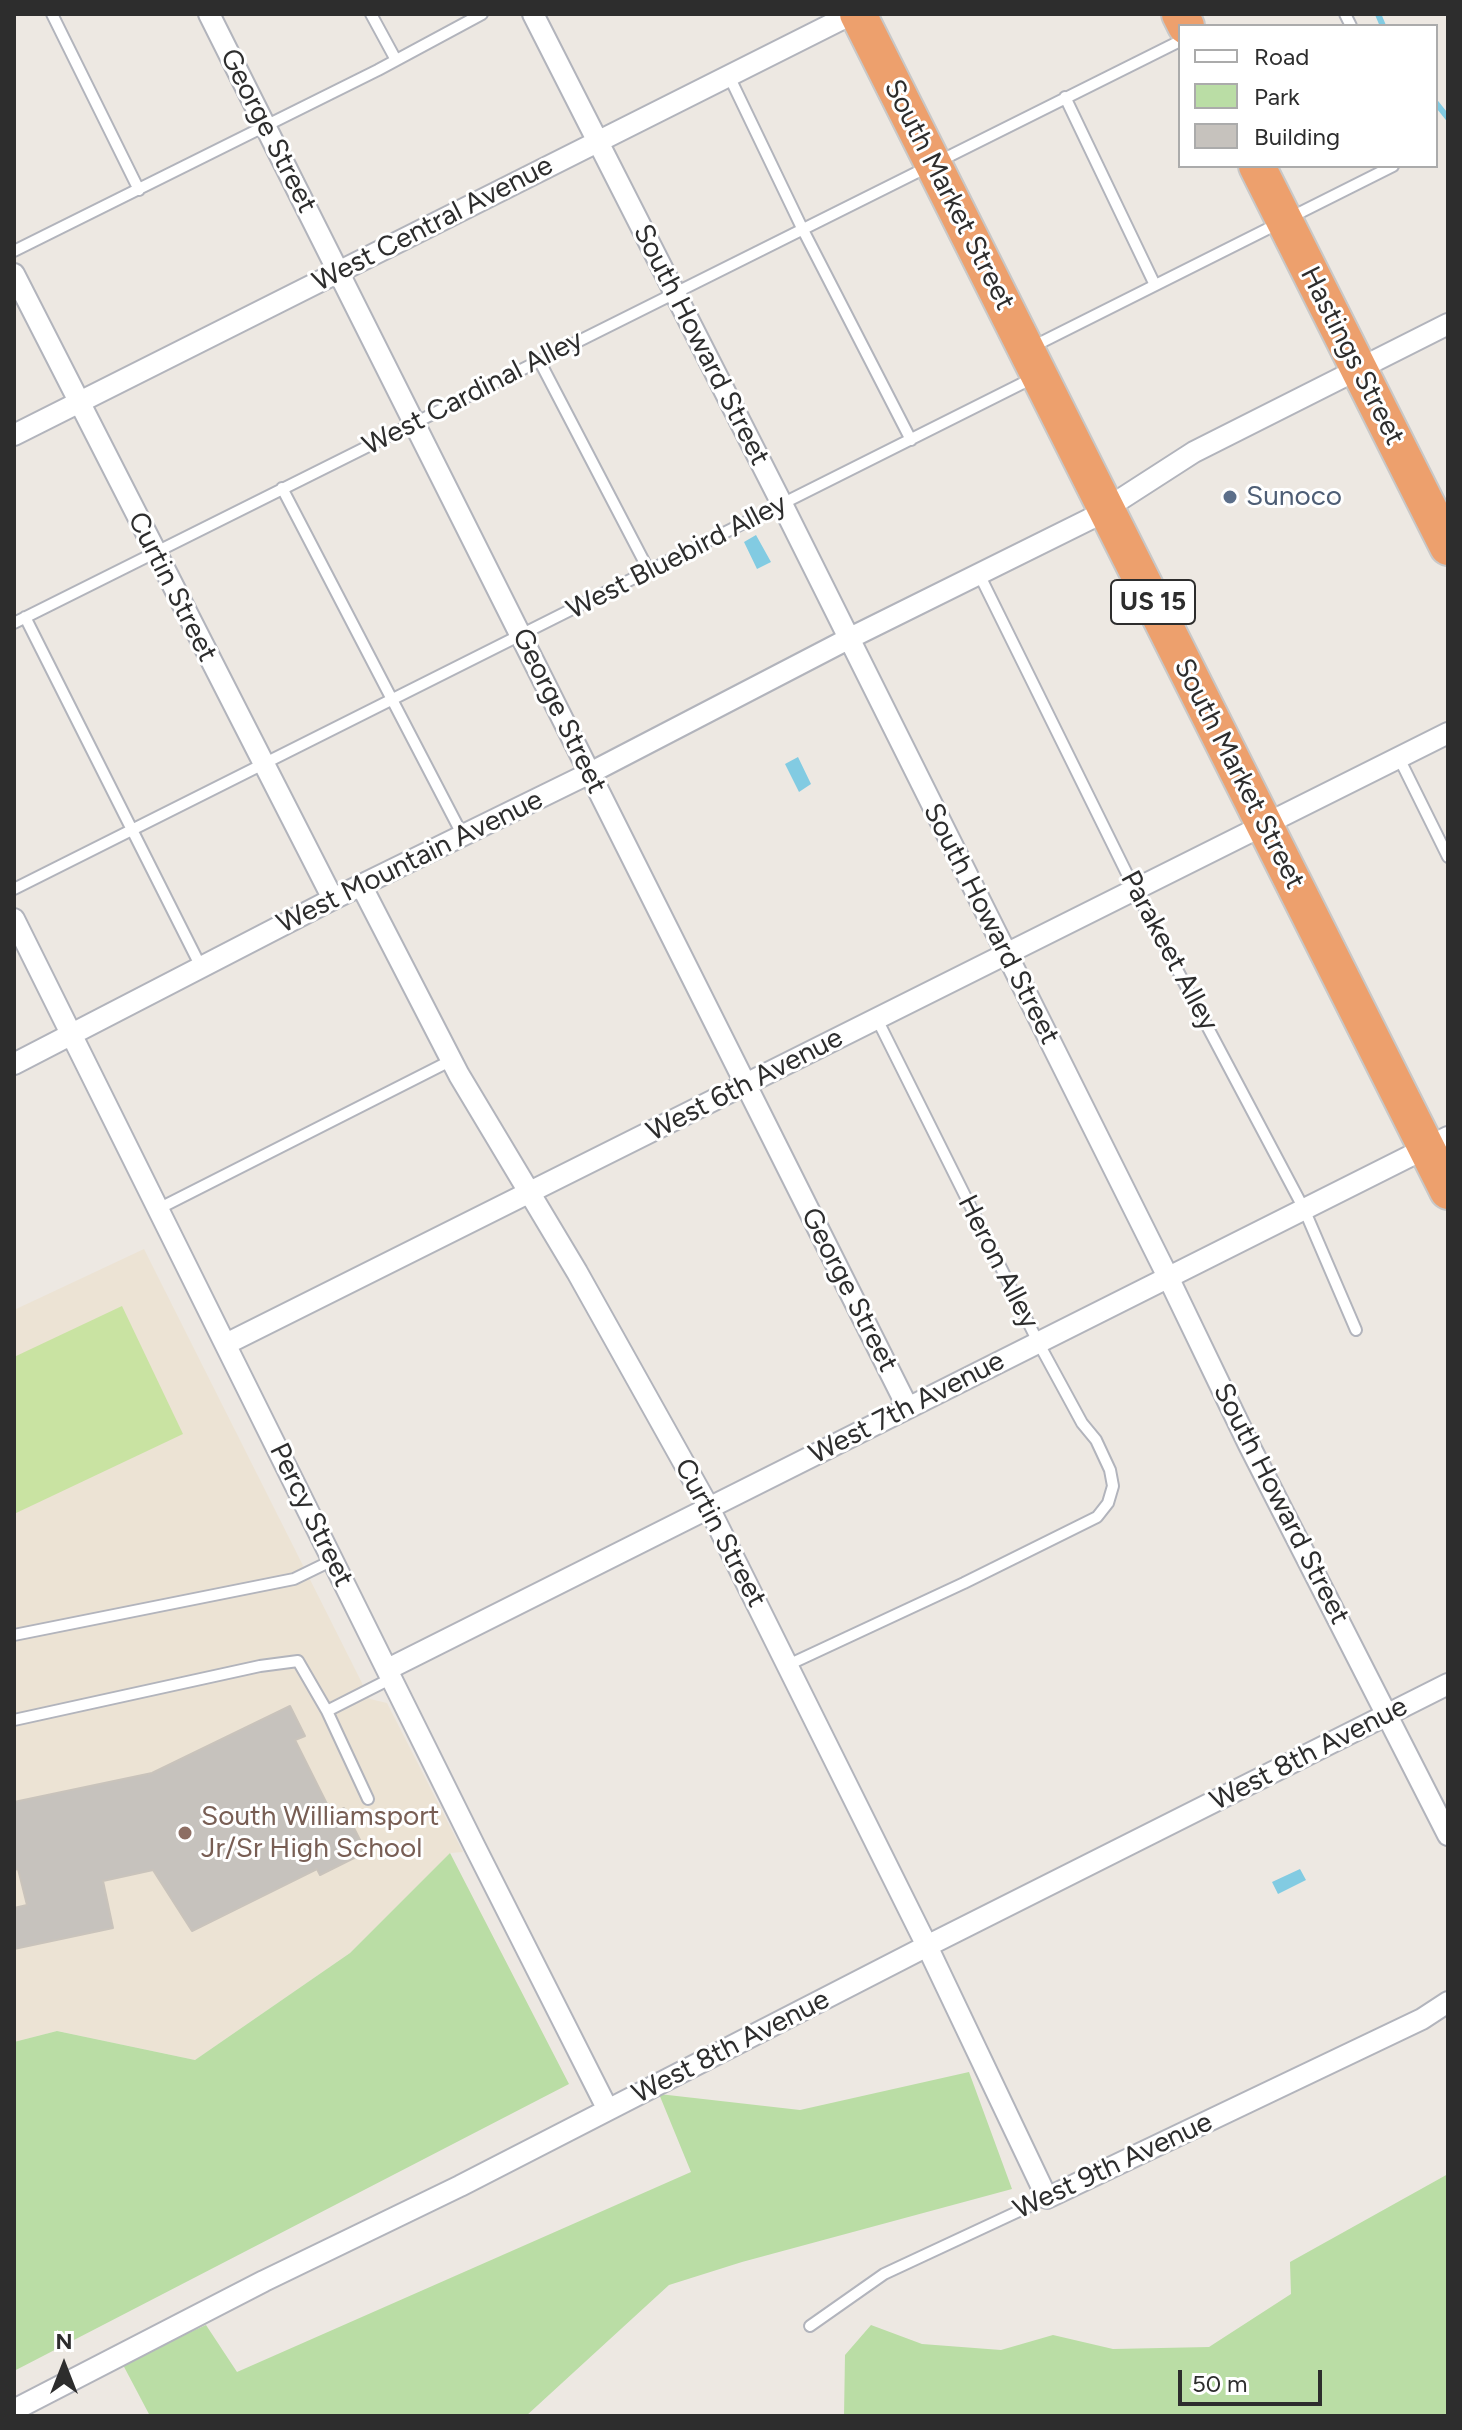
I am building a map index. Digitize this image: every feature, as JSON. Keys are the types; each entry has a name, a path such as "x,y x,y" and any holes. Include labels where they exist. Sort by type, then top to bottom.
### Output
{"highway":[{"name":"South Market Street","path":"855,14 1265,825 1437,1142 1448,1191"},
{"name":"Hastings Street","path":"1258,168 1448,547"}],"street":[{"name":"George Street","path":"209,14 908,1408"},
{"name":"South Howard Street","path":"533,14 782,504 1249,1445 1448,1835"},
{"name":"West Central Avenue","path":"14,435 855,14"},
{"name":"Curtin Street","path":"14,274 333,899"},
{"name":"West Mountain Avenue","path":"14,1064 333,899 590,773 848,639 1090,519 1194,452 1448,324"},
{"name":"West 6th Avenue","path":"226,1344 1448,733"},
{"name":"Curtin Street","path":"361,885 452,1060 577,1272 709,1508 927,1946 1047,2198"},
{"name":"Percy Street","path":"14,919 608,2110"},
{"name":"West 7th Avenue","path":"390,1673 709,1508 1437,1142"},
{"name":"West 8th Avenue","path":"14,2410 1448,1684"},
{"name":"West 9th Avenue","path":"1047,2198 1422,2019 1448,2002"}],"lane":[{"path":"52,14 139,190"},
{"path":"371,14 396,60"},
{"path":"14,251 482,14"},
{"name":"West Cardinal Alley","path":"14,623 1178,42"},
{"path":"729,76 802,228 911,440"},
{"path":"1065,97 1155,285"},
{"name":"West Bluebird Alley","path":"14,889 911,440 1155,285 1389,168"},
{"path":"539,360 649,571"},
{"path":"282,488 463,836"},
{"name":"Parakeet Alley","path":"979,574 1135,890 1304,1209 1356,1330"},
{"path":"25,617 201,967"},
{"path":"1399,758 1448,857"},
{"name":"Heron Alley","path":"788,1665 1097,1517 1108,1503 1113,1486 1110,1470 1096,1440 1082,1423 1038,1342 877,1019"},
{"path":"158,1209 452,1060"},
{"path":"14,1635 294,1579 333,1560"},
{"path":"14,1720 260,1666 298,1661 327,1711 368,1799"},
{"path":"327,1711 390,1673"},
{"name":"West 9th Avenue","path":"810,2326 884,2274 1047,2198"}],"shaded area":[{"path":"144,1249 370,1699 387,1703 463,1852 450,1853 350,1953 195,2060 57,2031 14,2042 14,1310"}],"green space":[{"path":"122,1306 183,1434 14,1514 14,1357"},
{"path":"450,1853 569,2084 14,2371 14,2042 57,2031 195,2060 350,1953"},
{"path":"969,2072 1012,2189 742,2262 669,2285 526,2416 150,2416 122,2363 206,2325 237,2372 691,2172 659,2094 800,2110"},
{"path":"1448,2174 1448,2416 844,2416 845,2355 871,2325 922,2344 1001,2350 1053,2335 1113,2349 1209,2347 1291,2294 1290,2262"}],"water":[{"path":"756,535 771,562 757,569 744,542"},
{"path":"798,757 811,784 799,792 785,764"},
{"path":"1300,1869 1306,1880 1278,1894 1272,1882"}],"building":[{"name":"South Williamsport Jr/Sr High School","path":"290,1706 305,1736 295,1740 332,1814 344,1808 366,1852 320,1875 317,1869 192,1931 153,1870 103,1881 113,1928 14,1949 14,1908 27,1905 18,1869 14,1870 14,1802 152,1773"}],"waterway":[{"path":"1378,14 1382,24"},
{"path":"1438,106 1448,118"}],"place":[{"name":"Sunoco","path":"1230,497"},
{"name":"South Williamsport Jr/Sr High School","path":"185,1833"}]}
